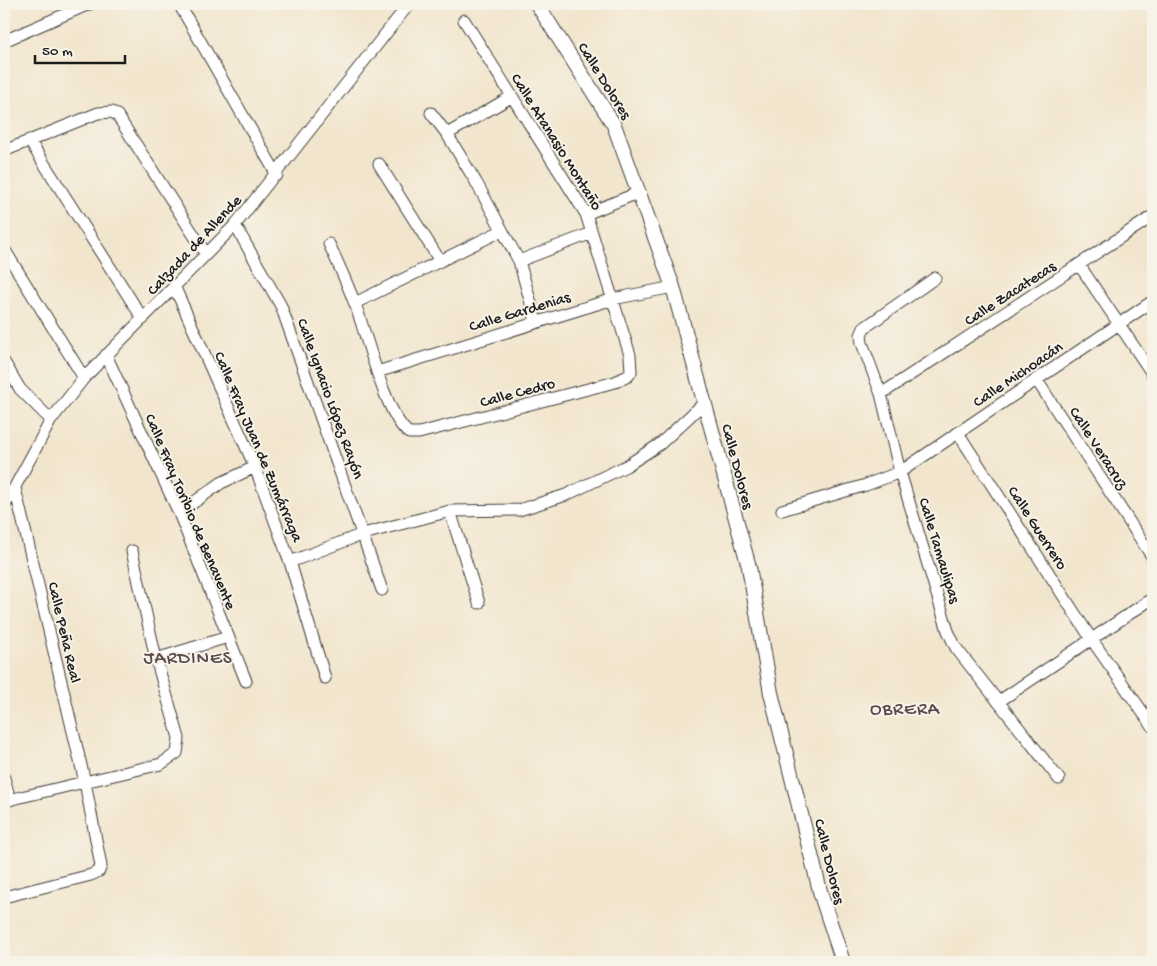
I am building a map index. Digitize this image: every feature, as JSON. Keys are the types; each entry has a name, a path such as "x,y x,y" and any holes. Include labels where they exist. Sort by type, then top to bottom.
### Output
{"street":[{"path":"4,41 74,7 89,4"},
{"path":"180,4 277,175"},
{"name":"Calzada de Allende","path":"4,507 51,420 84,378 175,288 235,225 277,175 409,4"},
{"name":"Calle Dolores","path":"537,4 608,113 620,138 673,287 749,567 771,693 811,857 830,929 843,962"},
{"name":"Calle Atanasio Montaño","path":"464,20 586,214 630,355 631,372"},
{"path":"447,134 511,96"},
{"path":"4,151 98,114 112,112 121,119 206,254"},
{"path":"432,113 447,134 490,207 519,262 536,321"},
{"path":"29,140 143,319"},
{"path":"379,164 440,261"},
{"path":"586,214 640,192"},
{"name":"Calle Zacatecas","path":"882,394 1080,266 1153,216"},
{"name":"Calle Ignacio López Rayón","path":"235,225 281,306 364,534 382,590"},
{"path":"355,304 501,231"},
{"path":"519,262 592,233"},
{"path":"330,244 355,304 377,372"},
{"path":"4,249 84,378"},
{"path":"1080,266 1120,323 1153,375"},
{"name":"Calle Tamaulipas","path":"935,278 862,332 862,343 882,394 900,472 956,648 1059,779"},
{"name":"Calle Gardenias","path":"377,372 536,321 613,299 673,287"},
{"name":"Calle Fray Juan de Zumárraga","path":"175,288 255,467 290,562 325,678"},
{"name":"Calle Michoacán","path":"782,510 866,486 900,472 1153,301"},
{"name":"Calle Fray Toribio de Benavente","path":"106,355 179,513 246,681"},
{"path":"4,362 20,389 51,420"},
{"name":"Calle Cedro","path":"377,372 398,422 409,433 419,433 615,382 628,376 631,372"},
{"name":"Calle Veracruz","path":"1036,379 1153,558"},
{"path":"290,562 364,534 450,511 519,510 566,495 626,466 660,444 704,403"},
{"name":"Calle Guerrero","path":"958,432 1092,640 1153,727"},
{"path":"179,513 221,483 255,467"},
{"name":"Calle Peña Real","path":"4,897 99,871 100,859 85,782 15,488"},
{"path":"450,511 478,603"},
{"path":"4,778 7,801 161,764 177,753 178,738 156,659 132,551"},
{"path":"998,702 1153,598"},
{"path":"156,659 228,638"}],"district":[{"name":"JARDINES","path":"188,656"},
{"name":"OBRERA","path":"905,707"}]}
